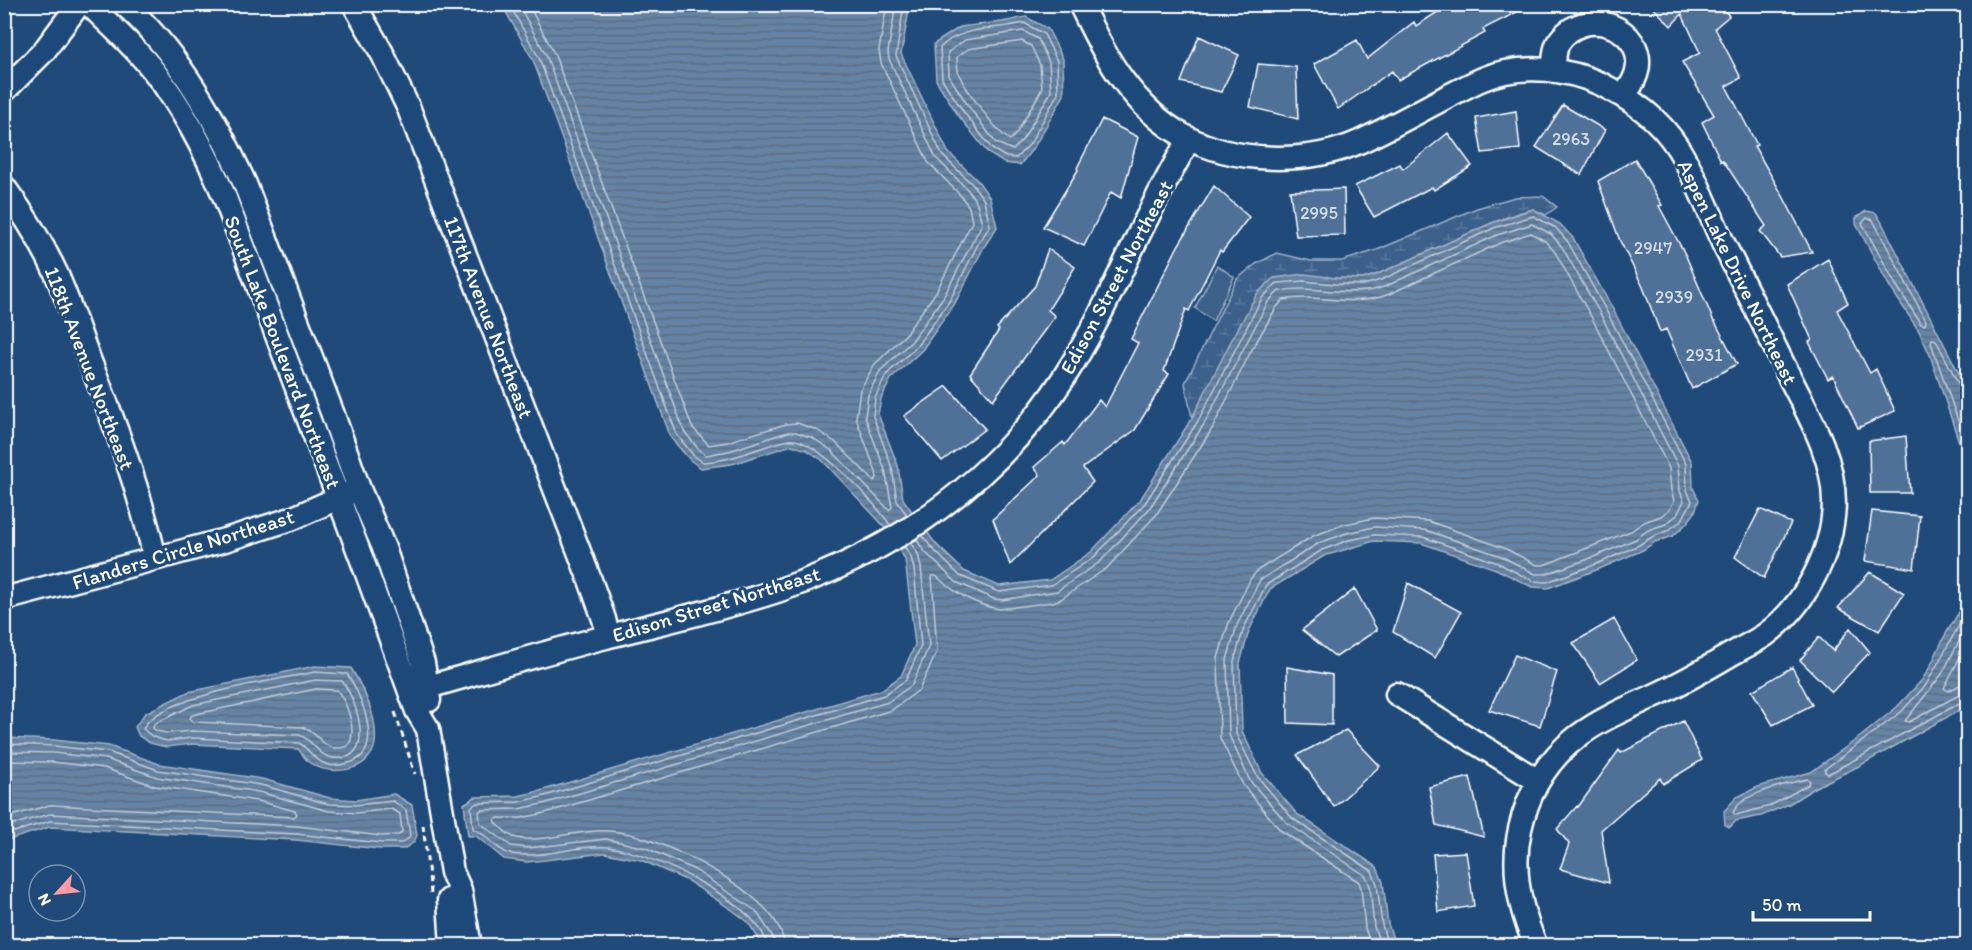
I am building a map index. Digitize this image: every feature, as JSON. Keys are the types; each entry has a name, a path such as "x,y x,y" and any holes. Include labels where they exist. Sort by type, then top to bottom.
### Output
{"street":[{"path":"4,91 44,51 79,4"},
{"name":"South Lake Boulevard Northeast","path":"89,4 152,69 176,101 210,162 349,493 417,711 428,729"},
{"name":"South Lake Boulevard Northeast","path":"124,4 152,33 187,78 202,100 232,156 336,422 349,493 384,548 423,663 430,711 428,781 460,890 470,945"},
{"name":"117th Avenue Northeast","path":"354,4 382,53 409,109 590,580 608,636"},
{"name":"Aspen Lake Drive Northeast","path":"1080,4 1104,52 1122,79 1151,111 1168,126 1189,139 1247,156 1301,157 1332,152 1358,142 1482,79 1507,72 1554,71 1599,82 1645,110 1662,126 1685,161 1824,448 1832,478 1834,505 1825,556 1797,603 1766,634 1676,686 1593,726 1573,740 1538,781 1525,809 1516,860 1517,886 1522,910 1536,945"},
{"path":"1554,71 1554,55 1558,44 1567,34 1580,25 1595,22 1610,24 1623,32 1633,45 1637,60 1637,71 1624,96"},
{"name":"Edison Street Northeast","path":"428,687 608,636 698,614 781,589 841,566 938,511 1004,452 1040,411 1064,378 1110,297 1152,208 1189,139"},
{"name":"118th Avenue Northeast","path":"4,187 42,246 70,308 123,447 146,521 154,558"},
{"name":"Flanders Circle Northeast","path":"4,599 225,540 291,519 349,493"},
{"path":"1397,694 1538,781"},
{"name":"South Lake Boulevard Northeast","path":"452,867 448,885 452,945"}],"path":[{"path":"394,706 428,781"}],"green space":[{"path":"1543,196 1557,207 1546,215 1533,209 1518,213 1378,274 1363,279 1336,278 1257,294 1192,418 1185,383 1237,279 1256,264 1277,253 1311,261 1342,261 1377,250 1477,208 1515,197"},
{"path":"1217,265 1234,277 1213,321 1195,308"}],"water":[{"path":"502,5 910,5 901,54 948,152 978,181 990,198 997,227 955,303 922,350 891,379 881,399 878,414 898,466 903,499 935,543 964,571 999,586 1050,580 1091,552 1140,500 1192,418 1257,294 1274,278 1304,274 1363,279 1492,223 1533,209 1560,224 1573,238 1614,311 1692,462 1693,488 1699,500 1694,514 1673,536 1655,542 1643,550 1599,569 1548,588 1532,587 1496,569 1421,543 1374,541 1324,556 1270,589 1249,631 1240,663 1242,731 1262,773 1297,814 1377,867 1383,882 1388,924 1395,945 763,945 748,922 731,909 688,881 641,860 605,853 527,862 504,859 476,836 468,836 464,804 475,797 518,796 540,791 881,690 901,676 915,645 905,559 882,524 822,460 807,450 792,445 732,464 701,468 690,460 671,438 533,60"},
{"path":"1026,17 1048,29 1063,59 1064,95 1034,147 1020,165 1004,163 988,153 958,115 936,80 934,44 960,27"},
{"path":"1866,211 1876,213 1881,221 1967,389 1967,466 1930,355 1919,331 1890,287 1856,224 1856,218"},
{"path":"1967,585 1967,706 1859,766 1816,787 1789,804 1761,816 1736,821 1730,827 1725,825 1724,811 1737,797 1758,787 1811,772 1897,707 1922,680 1930,667 1962,607"},
{"path":"315,666 351,668 365,695 374,723 375,743 372,753 358,766 328,770 308,762 298,749 192,744 166,747 150,743 139,736 135,727 145,713 188,692"},
{"path":"5,738 109,746 159,764 262,779 330,798 356,800 394,794 412,805 417,835 414,842 404,849 380,849 296,840 50,827 5,841"}],"building":[{"path":"1450,4 1533,4 1483,29 1485,33 1398,80 1392,71 1338,109 1314,64 1357,40 1367,59 1414,22 1416,26"},
{"path":"1650,4 1720,4 1729,16 1715,28 1741,78 1726,86 1757,145 1754,146 1812,252 1780,257 1760,231 1766,226 1723,160 1721,161 1702,122 1714,115 1682,62 1700,53 1682,14 1671,26"},
{"path":"1199,36 1239,55 1221,92 1181,82"},
{"path":"1258,64 1296,67 1298,119 1250,107"},
{"path":"1563,105 1605,130 1581,175 1536,147"},
{"path":"1516,111 1520,149 1482,153 1476,118"},
{"path":"1102,119 1138,137 1121,198 1111,192 1084,246 1043,227 1078,170"},
{"path":"1448,133 1472,166 1434,190 1432,187 1374,217 1355,186 1400,164 1403,169"},
{"path":"1635,159 1662,205 1659,206 1686,256 1714,322 1737,364 1692,389 1666,329 1660,332 1643,287 1620,241 1598,181"},
{"path":"1214,186 1249,217 1222,252 1220,250 1189,311 1186,309 1164,371 1169,374 1135,430 1083,468 1093,482 1010,565 993,519 1040,475 1034,467 1063,442 1065,445 1099,400 1105,407 1138,343 1131,339 1178,246"},
{"path":"1344,189 1345,235 1296,236 1290,191"},
{"path":"1048,249 1075,267 1048,310 1055,316 993,400 970,374 999,330 997,328 1035,286"},
{"path":"1828,259 1848,303 1837,310 1870,373 1876,369 1895,411 1858,428 1833,376 1828,379 1809,342 1812,340 1787,284"},
{"path":"947,386 985,429 942,461 904,416"},
{"path":"1906,436 1910,493 1870,493 1869,441"},
{"path":"1760,509 1791,523 1764,578 1735,557"},
{"path":"1872,511 1920,516 1914,569 1865,561"},
{"path":"1870,572 1904,593 1879,631 1838,608"},
{"path":"1408,583 1461,612 1435,658 1393,632"},
{"path":"1355,589 1377,630 1336,657 1302,630"},
{"path":"1614,619 1637,660 1600,683 1573,643"},
{"path":"1850,628 1870,652 1832,692 1800,660 1819,637 1833,651"},
{"path":"1515,655 1557,672 1540,726 1489,710"},
{"path":"1287,667 1332,675 1332,725 1288,723"},
{"path":"1792,667 1812,705 1773,725 1752,691"},
{"path":"1683,721 1702,760 1663,784 1660,778 1601,830 1609,883 1560,869 1569,844 1557,829 1578,807 1619,750 1621,753"},
{"path":"1346,730 1380,766 1334,807 1297,755"},
{"path":"1470,777 1484,837 1436,825 1429,787"},
{"path":"1466,852 1474,906 1438,912 1433,854"}]}
